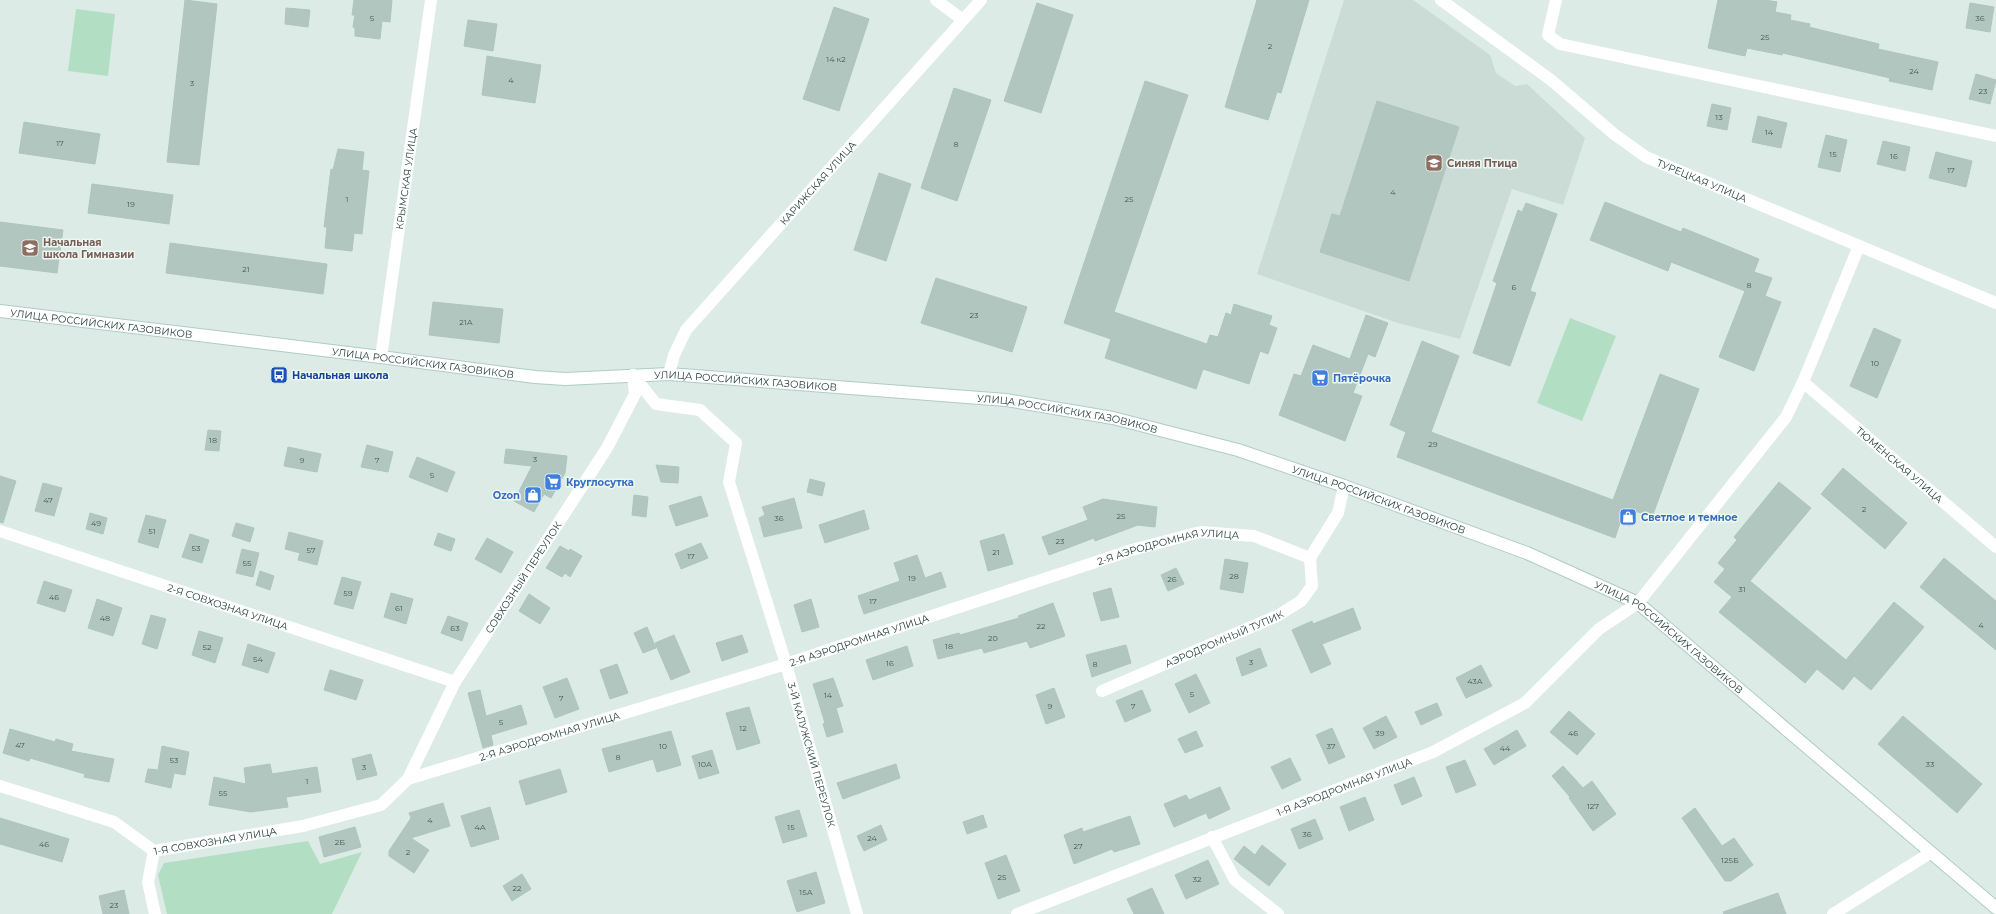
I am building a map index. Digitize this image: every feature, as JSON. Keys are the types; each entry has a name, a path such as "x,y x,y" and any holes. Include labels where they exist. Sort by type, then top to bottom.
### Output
{"street":[{"name":"КРЫМСКАЯ УЛИЦА","path":"381,357 431,0"},
{"path":"936,0 964,20"},
{"name":"КАРИЖСКАЯ УЛИЦА","path":"669,374 674,355 686,330 981,0"},
{"name":"ТУРЕЦКАЯ УЛИЦА","path":"1441,0 1551,80 1614,134 1646,157 1996,303"},
{"path":"1556,0 1548,35 1560,44 1996,136"},
{"name":"1-Я АЭРОДРОМНАЯ УЛИЦА","path":"1017,914 1433,752 1525,703 1599,629 1638,603 1786,417 1803,382 1859,246"},
{"name":"УЛИЦА РОССИЙСКИХ ГАЗОВИКОВ","path":"0,311 535,377 565,379 669,374 1006,400 1105,416 1238,450 1344,486 1527,553 1638,603 1996,908"},
{"name":"3-Й КАЛУЖСКИЙ ПЕРЕУЛОК","path":"633,375 656,404 700,410 736,443 728,482 786,664 857,914"},
{"name":"СОВХОЗНЫЙ ПЕРЕУЛОК","path":"408,779 455,682 607,448 635,394 633,375"},
{"name":"ТЮМЕНСКАЯ УЛИЦА","path":"1803,382 1996,547"},
{"path":"1310,558 1338,513 1344,486"},
{"name":"2-Я СОВХОЗНАЯ УЛИЦА","path":"0,531 455,682"},
{"name":"2-Я АЭРОДРОМНАЯ УЛИЦА","path":"408,779 786,664 1132,550 1200,532 1254,536 1310,558"},
{"name":"АЭРОДРОМНЫЙ ТУПИК","path":"1102,690 1277,616 1301,601 1312,586 1310,558"},
{"name":"1-Я СОВХОЗНАЯ УЛИЦА","path":"0,786 114,822 154,851 303,826 381,806 408,779"},
{"path":"1212,837 1235,880 1278,914"},
{"path":"154,851 148,882 155,914"},
{"path":"1833,914 1930,853"}],"shaded area":[{"name":"Синяя Птица","path":"1344,0 1413,0 1490,55 1496,73 1515,86 1527,84 1585,138 1563,205 1512,189 1460,339 1398,323 1257,274"}],"green space":[{"path":"76,9 115,14 108,76 68,71"},
{"path":"1570,318 1616,336 1582,421 1537,403"},
{"path":"308,841 320,864 362,852 332,914 167,914 158,875 164,863"}],"building":[{"path":"185,0 217,4 199,165 167,162"},
{"path":"354,0 392,0 390,22 382,21 380,39 355,36 355,28 353,27 355,15 352,15"},
{"path":"1257,0 1309,0 1281,93 1277,92 1268,120 1225,107"},
{"path":"1718,0 1766,0 1777,2 1775,12 1791,15 1790,20 1810,24 1809,27 1879,44 1878,49 1938,62 1932,90 1889,81 1890,78 1783,53 1782,55 1747,48 1745,56 1708,48"},
{"path":"1037,3 1073,15 1041,113 1004,101"},
{"path":"1970,3 1994,7 1990,32 1966,28"},
{"path":"834,7 869,19 839,111 803,99"},
{"path":"286,8 310,10 308,27 285,24"},
{"path":"468,20 497,24 493,51 464,46"},
{"path":"487,56 541,65 535,103 482,95"},
{"path":"1976,74 1996,80 1990,104 1969,99"},
{"path":"1145,81 1188,95 1114,312 1207,344 1210,335 1218,337 1226,313 1231,315 1234,304 1272,316 1269,325 1277,328 1268,354 1260,351 1249,384 1203,369 1196,389 1105,358 1111,339 1064,323"},
{"path":"954,88 991,100 957,201 921,188"},
{"path":"1377,101 1459,127 1409,281 1320,252 1332,214 1340,216"},
{"path":"1712,104 1731,108 1727,130 1707,126"},
{"path":"1758,116 1787,123 1781,148 1752,142"},
{"path":"24,122 100,134 95,164 19,153"},
{"path":"1826,135 1847,140 1840,172 1818,167"},
{"path":"1883,141 1910,147 1905,171 1877,164"},
{"path":"338,149 364,152 362,170 369,171 362,234 354,233 352,251 325,248 327,227 324,227 331,169 333,170"},
{"path":"1936,152 1972,161 1966,187 1929,178"},
{"path":"879,173 911,184 886,261 854,250"},
{"path":"92,184 173,195 169,224 88,213"},
{"path":"1605,202 1681,232 1683,228 1759,259 1754,272 1772,278 1765,296 1781,302 1754,371 1719,357 1745,291 1671,262 1668,271 1590,240"},
{"path":"1526,203 1557,214 1530,291 1536,293 1510,366 1473,353 1497,283 1493,281 1518,210 1522,212"},
{"name":"Начальная школа Гимназии","path":"0,222 63,230 57,273 0,266"},
{"path":"170,243 327,264 323,294 166,273"},
{"path":"936,278 1027,307 1012,352 921,323"},
{"path":"433,302 503,309 499,343 429,335"},
{"path":"1366,315 1388,323 1375,357 1368,354 1353,393 1362,396 1345,441 1279,415 1294,374 1301,376 1313,345 1350,359"},
{"path":"1874,328 1901,340 1877,398 1850,386"},
{"path":"1422,341 1459,356 1431,432 1613,500 1660,374 1699,389 1652,517 1635,511 1630,526 1620,523 1615,538 1397,457 1406,432 1390,425"},
{"path":"208,430 221,431 219,451 205,450"},
{"path":"367,445 393,452 388,472 361,467"},
{"path":"288,447 321,454 317,472 284,466"},
{"path":"506,449 567,456 565,473 551,498 544,494 534,512 514,501 532,466 504,463"},
{"path":"417,457 455,472 447,492 409,477"},
{"path":"656,465 679,467 678,483 661,482"},
{"path":"1843,468 1907,523 1885,549 1821,494"},
{"path":"0,476 16,481 3,523 0,522"},
{"path":"810,479 825,483 822,496 807,492"},
{"path":"1779,482 1811,508 1750,581 1846,660 1894,602 1924,627 1871,690 1854,676 1843,690 1817,669 1805,683 1719,612 1732,597 1714,582 1725,569 1718,563 1737,540 1734,537"},
{"path":"43,483 62,488 54,516 35,511"},
{"path":"634,495 648,497 646,517 632,515"},
{"path":"701,496 708,516 676,526 669,506"},
{"path":"794,498 802,528 764,537 759,518 765,515 762,507"},
{"path":"1103,499 1157,507 1155,527 1138,525 1095,541 1094,538 1049,555 1042,537 1088,520 1083,507"},
{"path":"864,510 869,529 825,543 819,525"},
{"path":"90,513 107,518 103,534 86,529"},
{"path":"146,515 166,520 158,548 138,542"},
{"path":"236,523 254,528 250,542 232,536"},
{"path":"289,532 323,541 317,565 298,560 300,553 285,549"},
{"path":"438,533 455,539 451,551 434,545"},
{"path":"190,534 209,540 202,563 182,557"},
{"path":"1004,534 1013,564 988,571 980,541"},
{"path":"487,538 513,552 501,573 475,559"},
{"path":"701,543 708,558 681,569 675,554"},
{"path":"560,546 569,551 570,549 582,556 570,577 565,573 562,577 546,568"},
{"path":"242,549 259,553 253,577 236,573"},
{"path":"917,555 925,578 941,572 946,587 864,614 858,596 900,581 894,563"},
{"path":"1944,558 1996,601 1996,650 1920,587"},
{"path":"1225,559 1248,563 1243,593 1220,589"},
{"path":"1176,568 1184,584 1168,591 1161,575"},
{"path":"260,571 274,576 270,590 256,585"},
{"path":"342,577 361,582 353,609 334,604"},
{"path":"44,581 72,590 65,612 37,603"},
{"path":"1111,588 1119,617 1101,621 1093,593"},
{"path":"391,593 413,599 406,624 384,617"},
{"path":"529,594 550,608 540,624 519,611"},
{"path":"97,599 122,608 113,636 88,628"},
{"path":"811,599 819,627 802,632 794,605"},
{"path":"1053,603 1065,636 1030,648 1027,641 984,653 982,648 938,659 933,640 959,633 960,635 1019,618 1018,616"},
{"path":"1353,608 1361,629 1322,644 1331,664 1311,673 1292,630 1312,621 1313,624"},
{"path":"151,615 166,619 157,649 142,644"},
{"path":"448,616 468,623 462,641 441,633"},
{"path":"647,627 656,648 643,653 634,633"},
{"path":"199,631 223,638 215,663 192,655"},
{"path":"674,635 690,672 671,680 655,643"},
{"path":"742,635 748,652 722,661 716,643"},
{"path":"248,644 275,653 268,673 242,665"},
{"path":"1126,645 1131,663 1092,677 1086,655"},
{"path":"907,646 913,666 873,680 866,660"},
{"path":"1260,648 1267,666 1242,676 1236,658"},
{"path":"617,664 628,693 610,699 600,670"},
{"path":"1481,665 1492,686 1466,698 1456,678"},
{"path":"330,670 363,680 356,700 324,690"},
{"path":"1196,674 1210,703 1189,713 1175,684"},
{"path":"567,678 579,709 555,718 543,687"},
{"path":"833,678 843,706 836,708 843,732 827,737 823,724 825,723 813,684"},
{"path":"1054,688 1065,717 1046,724 1036,695"},
{"path":"480,690 486,716 521,705 527,724 491,735 493,745 483,748 468,693"},
{"path":"1142,690 1151,711 1125,722 1116,701"},
{"path":"1437,703 1442,715 1421,725 1415,712"},
{"path":"749,707 760,743 737,750 726,713"},
{"path":"1569,711 1595,734 1577,755 1550,732"},
{"path":"1386,716 1397,737 1374,749 1363,728"},
{"path":"1903,716 1982,784 1957,813 1878,744"},
{"path":"1332,728 1345,757 1329,764 1316,735"},
{"path":"10,729 55,742 56,739 73,744 71,751 114,759 109,782 84,777 85,774 30,758 29,761 3,753"},
{"path":"1517,730 1526,746 1494,765 1484,749"},
{"path":"671,731 681,765 657,772 653,759 609,772 602,749"},
{"path":"1196,731 1203,746 1185,753 1178,739"},
{"path":"162,746 189,752 185,775 174,773 171,788 145,782 148,769 158,770"},
{"path":"712,750 719,773 699,779 692,756"},
{"path":"371,754 377,775 357,780 352,759"},
{"path":"1290,758 1301,780 1282,789 1271,767"},
{"path":"1465,760 1476,785 1456,793 1446,767"},
{"path":"270,764 272,774 317,767 321,792 286,797 288,807 251,812 209,805 214,777 246,784 244,768"},
{"path":"896,764 900,778 843,799 837,783"},
{"path":"1563,766 1583,788 1592,781 1616,814 1593,831 1569,798 1570,797 1552,776"},
{"path":"560,769 567,792 526,805 519,781"},
{"path":"1414,777 1422,796 1402,805 1394,785"},
{"path":"1220,787 1230,809 1209,819 1206,813 1174,827 1164,804 1186,795 1189,800"},
{"path":"1365,797 1374,820 1349,831 1340,807"},
{"path":"443,803 450,826 411,838 429,850 414,873 389,856 389,851 411,818 409,813"},
{"path":"490,807 499,839 471,847 461,816"},
{"path":"1695,808 1722,846 1734,838 1753,865 1731,881 1725,881 1682,818"},
{"path":"799,810 807,836 783,843 775,817"},
{"path":"983,815 987,827 967,834 963,822"},
{"path":"1130,816 1140,844 1114,852 1112,849 1074,864 1064,835 1082,828 1083,832"},
{"path":"0,818 69,839 62,862 0,844"},
{"path":"1315,819 1323,839 1299,849 1291,829"},
{"path":"881,825 887,840 864,851 857,836"},
{"path":"355,827 361,847 324,857 319,837"},
{"path":"1262,845 1286,864 1269,886 1234,859 1244,846 1255,855"},
{"path":"1006,855 1020,891 998,899 985,863"},
{"path":"1208,860 1219,884 1186,899 1175,875"},
{"path":"816,872 825,903 797,912 787,881"},
{"path":"522,874 531,889 512,901 503,886"},
{"path":"1152,888 1164,914 1134,914 1127,899"},
{"path":"124,890 129,914 103,914 99,896"},
{"path":"1778,893 1786,914 1724,914 1723,912"}],"place":[{"name":"Синяя Птица","path":"1434,163"},
{"name":"Начальная школа Гимназии","path":"30,248"},
{"name":"Начальная школа","path":"279,375"},
{"name":"Пятёрочка","path":"1320,378"},
{"name":"Круглосутка","path":"553,482"},
{"name":"Ozon","path":"533,495"},
{"name":"Светлое и темное","path":"1628,517"}]}
